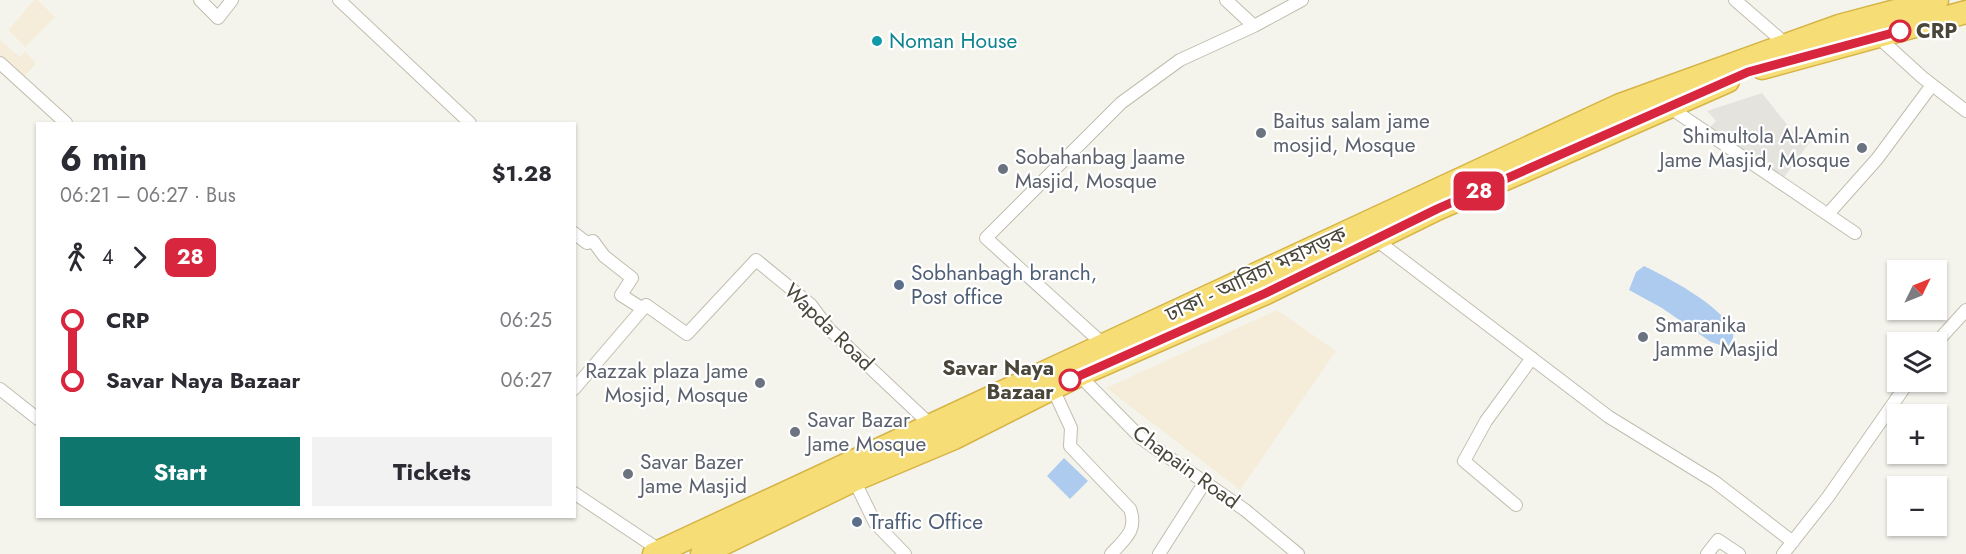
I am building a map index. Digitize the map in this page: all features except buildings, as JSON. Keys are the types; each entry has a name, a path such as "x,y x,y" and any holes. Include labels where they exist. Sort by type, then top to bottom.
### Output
{"highway":[{"name":"ঢাকা - আরিচা মহাসড়ক","path":"658,552 933,427 1103,344 1620,105 1839,26 1937,0"},
{"name":"ঢাকা - আরিচা মহাসড়ক","path":"702,554 854,480 954,438 1079,375 1266,293 1375,239 1748,72 1966,12"}],"street":[{"path":"200,0 218,18 232,0"},
{"path":"339,0 469,122"},
{"path":"1226,0 1254,26"},
{"path":"1103,344 986,238 1121,103 1180,60 1254,26 1302,0"},
{"path":"1735,0 1787,45"},
{"path":"1878,37 1932,85 1966,111"},
{"path":"0,63 65,122"},
{"path":"1828,214 1877,159 1932,85"},
{"path":"1668,107 1855,233"},
{"path":"576,235 587,243 592,241 604,256 632,278 621,295 643,309 576,387"},
{"path":"1375,239 1610,417 1715,482 1793,542"},
{"name":"Wapda Road","path":"643,309 646,305 687,334 756,260 811,305 828,328 933,427"},
{"path":"1946,332 1966,310"},
{"path":"1516,505 1464,460 1486,421 1532,358"},
{"name":"Chapain Road","path":"1079,375 1142,439 1245,510 1298,554"},
{"path":"1053,388 1071,428 1070,446 1130,509 1134,522 1132,530 1111,554"},
{"path":"0,389 36,417"},
{"path":"1783,554 1828,497 1901,392"},
{"path":"854,480 875,523 905,554"},
{"path":"1159,554 1204,482"},
{"path":"576,494 658,552"},
{"path":"1707,554 1718,540 1739,554"}],"shaded area":[{"path":"34,0 38,0 55,17 25,47 8,30"},
{"path":"0,40 20,57 25,51 36,64 22,78 0,56"},
{"path":"1762,93 1793,132 1804,140 1809,136 1812,139 1782,180 1707,130 1716,121 1707,111"},
{"path":"1277,310 1336,351 1240,490 1106,388"}],"water":[{"path":"1644,266 1693,293 1717,311 1733,333 1729,348 1711,342 1662,308 1629,290 1636,272"},
{"path":"1064,458 1088,481 1070,499 1047,476"}],"bus line":[{"name":"28","path":"1070,380 1266,293 1437,209 1748,72 1900,31"}],"place":[{"name":"CRP","path":"1900,31"},
{"name":"Noman House","path":"877,41"},
{"name":"Baitus salam jame mosjid, Mosque","path":"1261,133"},
{"name":"Shimultola Al-Amin Jame Masjid, Mosque","path":"1862,148"},
{"name":"Sobahanbag Jaame Masjid, Mosque","path":"1003,169"},
{"name":"Sobhanbagh branch, Post office","path":"899,285"},
{"name":"Smaranika Jamme Masjid","path":"1643,337"},
{"name":"Savar Naya Bazaar","path":"1070,380"},
{"name":"Razzak plaza Jame Mosjid, Mosque","path":"760,383"},
{"name":"Savar Bazar Jame Mosque","path":"795,432"},
{"name":"Savar Bazer Jame Masjid","path":"628,474"},
{"name":"Traffic Office","path":"857,522"}]}
